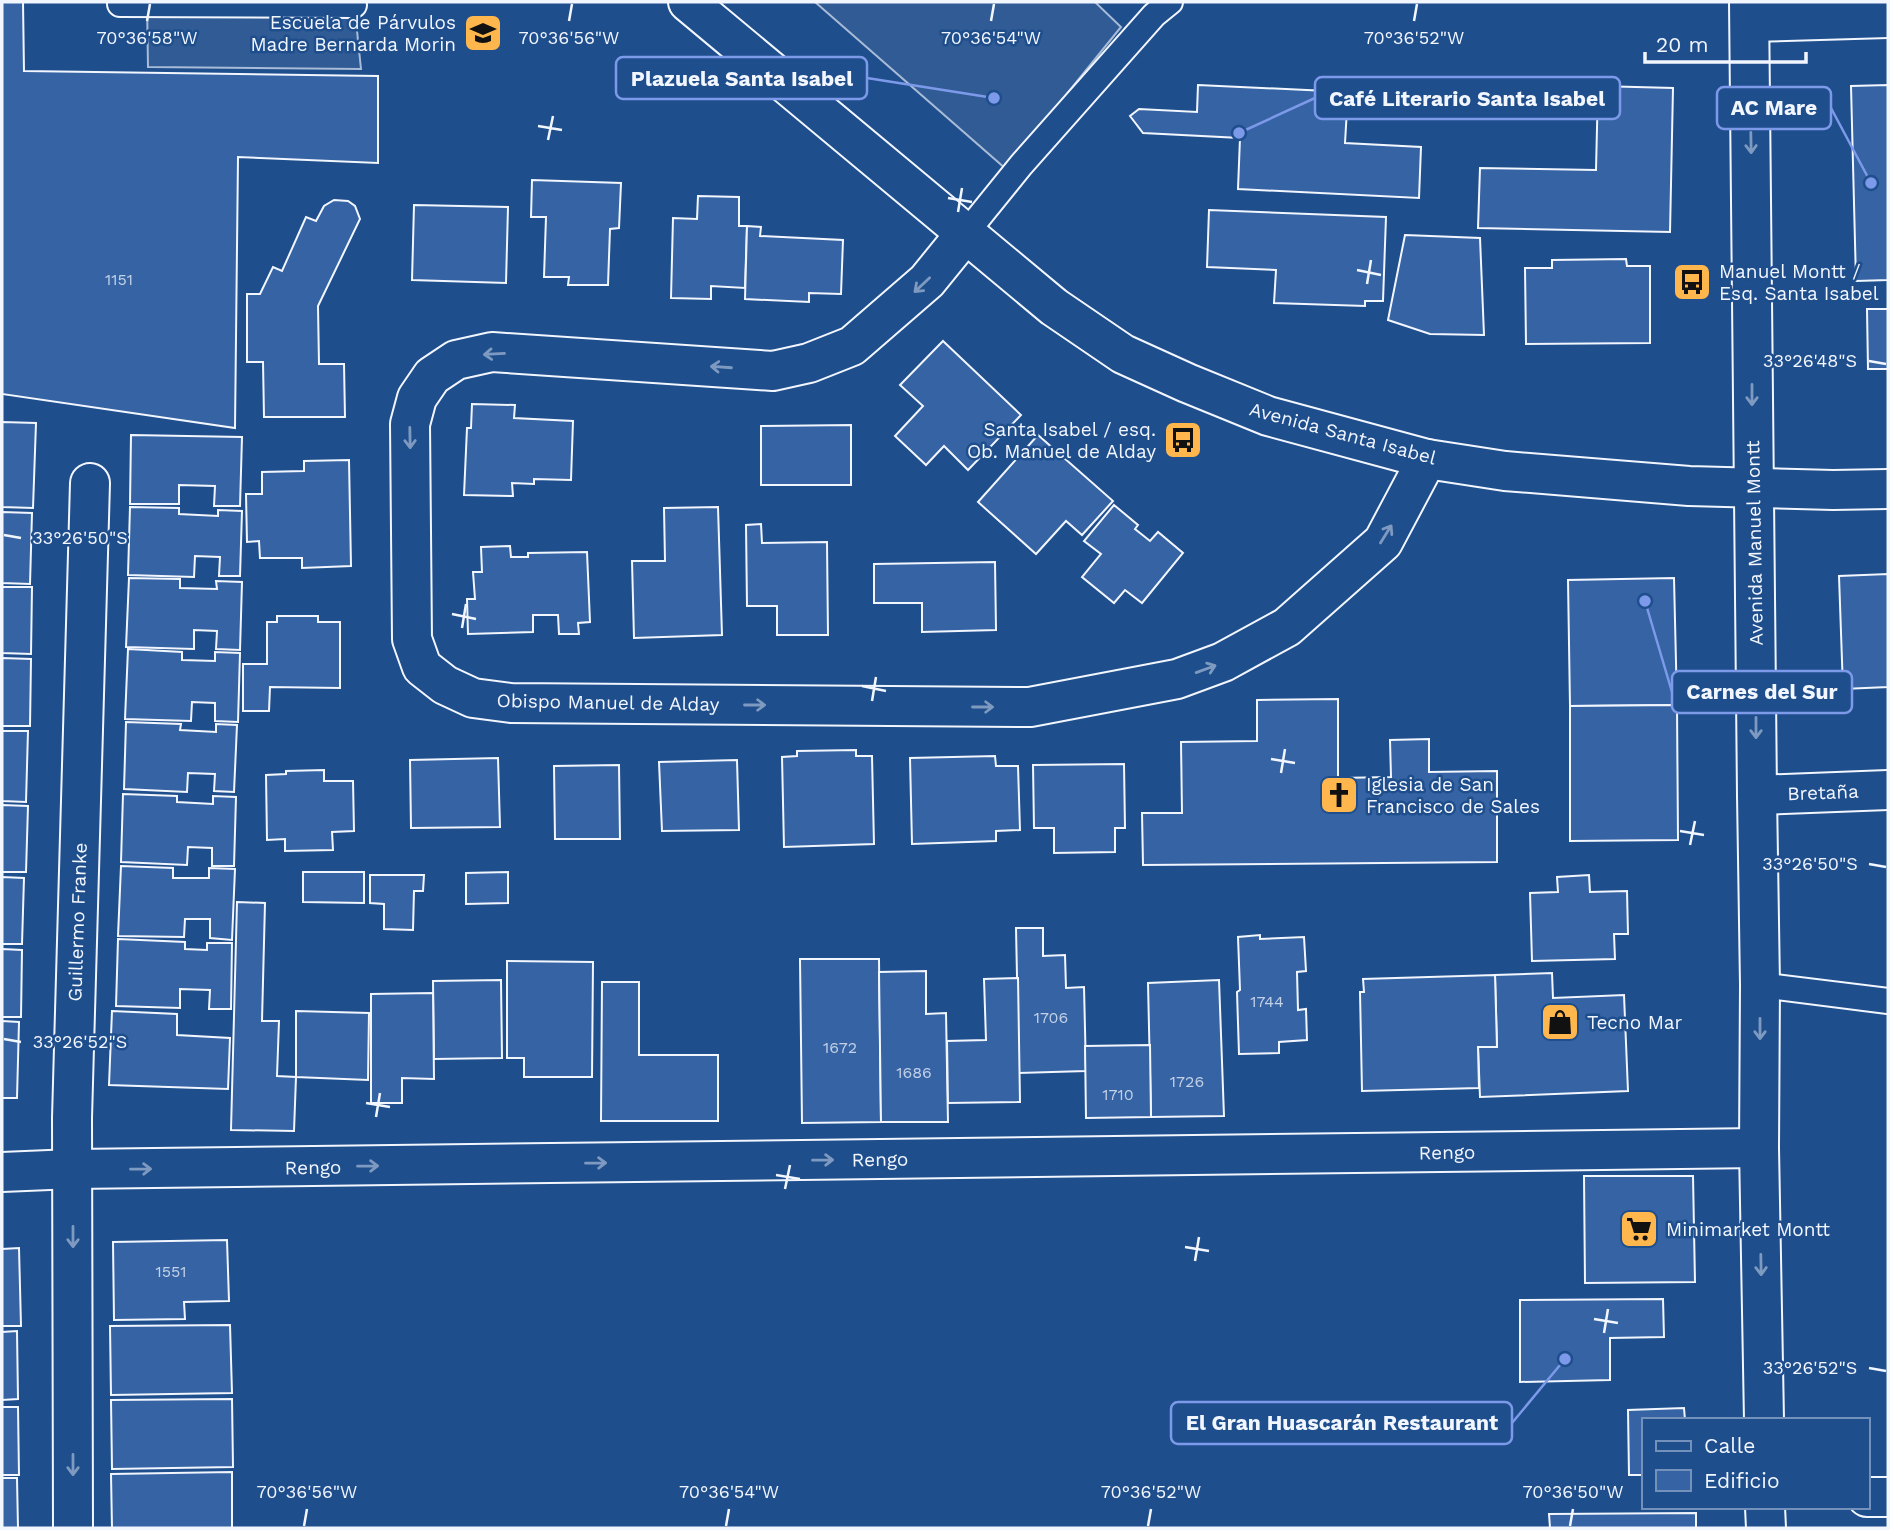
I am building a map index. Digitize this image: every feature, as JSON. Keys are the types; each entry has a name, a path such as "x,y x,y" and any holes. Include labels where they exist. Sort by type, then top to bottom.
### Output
{"street":[{"name":"Avenida Santa Isabel","path":"702,6 1054,307 1124,354 1268,416 1427,459 1505,471 1689,486 1888,489"},
{"path":"1749,12 1888,18"},
{"name":"Avenida Manuel Montt","path":"1749,12 1764,1418"},
{"name":"Obispo Manuel de Alday","path":"966,233 927,281 852,346 809,363 773,371 492,352 456,360 432,376 416,398 410,424 412,639 422,667 445,685 473,698 511,703 1030,707 1177,679 1223,662 1287,627 1383,542 1427,459"},
{"name":"Guillermo Franke","path":"73,1528 72,1104 90,483"},
{"name":"Bretaña","path":"1757,795 1888,789"},
{"name":"Rengo","path":"2,1172 1759,1148"},
{"path":"1869,1497 1888,1497"},
{"path":"1765,1509 1766,1528"}],"lane":[{"path":"120,2 354,5"},
{"path":"966,233 1030,155 1154,15 1170,2"},
{"path":"1760,985 1888,1001"}],"shaded area":[{"path":"147,2 354,2 361,69 148,67"},
{"path":"815,2 1095,2 1121,27 1006,169"}],"building":[{"path":"2,2 23,2 24,71 378,76 378,163 238,157 235,428 2,394"},
{"path":"1198,85 1348,92 1345,143 1421,147 1419,198 1238,189 1240,138 1143,133 1130,116 1139,109 1197,112"},
{"path":"1888,85 1888,280 1856,281 1851,86"},
{"path":"1598,86 1673,88 1670,232 1478,228 1480,168 1596,170"},
{"path":"532,180 621,183 619,228 610,229 608,285 568,285 569,277 544,277 546,217 531,217"},
{"path":"698,196 739,197 739,226 747,226 745,288 711,286 711,299 671,298 673,218 697,219"},
{"path":"334,200 348,201 355,206 360,219 318,306 319,364 344,364 345,417 264,417 263,362 247,362 247,294 260,294 273,267 282,271 306,217 316,221 324,206"},
{"path":"414,205 508,207 506,283 412,280"},
{"path":"1209,210 1386,217 1383,301 1365,301 1365,306 1274,303 1276,270 1207,267"},
{"path":"747,226 761,227 760,236 843,240 841,294 809,293 809,302 745,299"},
{"path":"1405,235 1480,238 1484,335 1430,334 1388,320"},
{"path":"1626,259 1627,266 1650,266 1650,343 1526,344 1525,268 1552,268 1552,260"},
{"path":"1867,309 1888,309 1888,369 1868,369"},
{"path":"943,341 1021,415 968,470 944,446 926,465 895,436 923,406 900,385"},
{"path":"472,404 515,405 514,418 573,421 571,480 534,479 534,484 512,483 513,496 464,495 467,428 471,428"},
{"path":"2,422 36,423 33,508 2,507"},
{"path":"851,425 851,485 761,485 761,426"},
{"path":"131,435 242,437 240,506 214,506 215,486 179,485 179,504 130,504"},
{"path":"1038,435 1113,501 1082,535 1066,521 1036,554 978,502"},
{"path":"349,460 351,566 302,568 302,558 260,558 259,541 247,542 246,494 262,494 262,472 304,471 304,461"},
{"path":"1114,505 1138,525 1135,529 1150,541 1158,532 1183,553 1142,603 1125,590 1114,603 1082,577 1101,554 1084,541"},
{"path":"130,507 179,508 179,514 218,516 218,510 242,511 240,576 219,576 220,557 195,556 194,577 128,575"},
{"path":"718,507 722,635 634,638 632,561 665,561 664,508"},
{"path":"2,512 32,513 30,584 2,583"},
{"path":"761,524 762,543 827,542 828,635 777,635 777,606 747,606 746,525"},
{"path":"510,546 511,557 528,557 528,553 587,552 590,622 578,623 579,634 559,634 558,615 533,615 533,632 468,634 467,599 475,599 473,572 482,572 481,547"},
{"path":"995,562 996,630 922,632 922,603 874,603 874,564"},
{"path":"1888,574 1888,687 1843,689 1839,576"},
{"path":"129,578 180,579 180,588 217,589 216,581 242,582 240,650 216,649 217,631 194,630 194,649 126,647"},
{"path":"1674,578 1677,705 1570,706 1568,580"},
{"path":"2,587 32,587 31,654 2,653"},
{"path":"277,616 318,616 318,622 340,622 340,688 270,687 269,711 243,711 243,664 267,664 267,622 277,622"},
{"path":"128,649 182,652 182,660 215,661 215,652 240,653 238,722 215,721 215,703 192,702 191,721 125,719"},
{"path":"2,658 31,659 30,726 2,726"},
{"name":"Iglesia de San Francisco de Sales","path":"1338,699 1338,778 1391,777 1390,740 1429,739 1429,772 1497,771 1497,862 1143,865 1142,813 1182,813 1181,742 1257,741 1257,700"},
{"path":"1677,705 1678,840 1570,841 1570,706"},
{"path":"126,722 181,724 180,730 216,732 216,724 237,725 234,792 214,791 215,774 188,773 187,792 124,789"},
{"path":"2,731 28,731 26,802 2,801"},
{"path":"856,750 856,756 872,756 874,844 784,847 782,757 797,756 797,751"},
{"path":"995,756 996,766 1018,766 1020,830 996,831 996,841 912,844 910,758"},
{"path":"498,758 500,827 411,828 410,760"},
{"path":"737,760 739,830 662,831 659,762"},
{"path":"1124,764 1125,828 1115,828 1115,852 1054,853 1054,828 1034,828 1033,765"},
{"path":"619,765 620,839 555,839 554,766"},
{"path":"324,770 324,781 353,781 354,831 332,832 333,850 285,851 285,839 267,840 266,775 286,774 286,771"},
{"path":"123,794 177,796 177,802 213,804 213,796 236,797 234,866 212,866 212,848 188,847 187,865 121,862"},
{"path":"2,805 28,806 26,872 2,872"},
{"path":"121,866 173,868 173,878 209,878 209,868 235,869 232,940 210,938 210,919 185,919 184,937 118,936"},
{"path":"303,872 364,872 364,903 303,902"},
{"path":"508,872 508,903 466,904 466,873"},
{"path":"370,875 424,875 423,891 414,891 413,930 384,929 384,904 370,903"},
{"path":"1589,875 1590,892 1627,891 1628,934 1614,934 1615,959 1532,961 1530,893 1558,892 1557,877"},
{"path":"2,877 24,878 22,944 2,944"},
{"path":"237,902 265,903 262,1021 279,1021 277,1076 296,1077 294,1131 231,1130"},
{"path":"1016,928 1043,928 1043,956 1065,955 1066,988 1084,987 1086,1071 1019,1073"},
{"path":"1260,935 1260,939 1304,937 1306,971 1297,972 1298,1010 1306,1009 1307,1040 1279,1042 1279,1053 1239,1054 1238,937"},
{"path":"118,939 185,942 185,949 207,950 207,943 232,943 231,1009 209,1009 210,990 180,989 180,1008 116,1006"},
{"path":"2,949 22,950 21,1017 2,1017"},
{"path":"800,959 879,959 881,1122 802,1123"},
{"path":"507,961 593,962 592,1077 524,1077 524,1058 507,1058"},
{"path":"926,971 926,1014 946,1013 948,1122 881,1122 879,972"},
{"name":"Tecno Mar","path":"1552,973 1553,998 1624,995 1628,1091 1480,1097 1478,1047 1497,1047 1495,975"},
{"path":"1495,975 1497,1047 1478,1047 1479,1088 1362,1091 1360,992 1364,992 1363,979"},
{"path":"1018,978 1020,1102 948,1103 947,1041 986,1040 984,979"},
{"path":"501,980 502,1058 434,1059 433,981"},
{"path":"1219,980 1224,1116 1151,1117 1148,983"},
{"path":"602,982 639,982 639,1055 718,1055 718,1121 601,1121"},
{"path":"433,993 434,1079 402,1078 402,1103 371,1103 371,994"},
{"path":"112,1011 177,1014 177,1035 230,1038 228,1089 109,1085"},
{"path":"296,1011 369,1013 368,1080 296,1077"},
{"path":"2,1021 19,1022 17,1098 2,1098"},
{"path":"1150,1045 1151,1117 1086,1118 1085,1046"},
{"name":"Minimarket Montt","path":"1584,1176 1693,1176 1695,1282 1585,1283"},
{"path":"227,1240 229,1301 184,1302 185,1319 114,1320 113,1242"},
{"path":"19,1248 21,1326 2,1326 2,1249"},
{"path":"1663,1299 1664,1337 1610,1338 1610,1380 1520,1382 1520,1300"},
{"path":"230,1325 232,1393 111,1395 110,1326"},
{"path":"17,1331 18,1399 2,1400 2,1332"},
{"path":"232,1399 233,1467 112,1469 111,1400"},
{"path":"2,1407 18,1407 19,1475 2,1475"},
{"path":"1684,1408 1685,1418 1642,1418 1642,1475 1629,1475 1628,1410"},
{"path":"232,1472 232,1528 112,1528 111,1474"},
{"path":"2,1478 17,1478 18,1528 2,1528"},
{"path":"1696,1513 1696,1528 1550,1528 1549,1514"}],"place":[{"name":"Escuela de Párvulos Madre Bernarda Morin","path":"483,33"},
{"name":"Plazuela Santa Isabel","path":"994,98"},
{"name":"Café Literario Santa Isabel","path":"1239,133"},
{"name":"AC Mare","path":"1871,183"},
{"name":"Manuel Montt / Esq. Santa Isabel","path":"1692,282"},
{"name":"Santa Isabel / esq. Ob. Manuel de Alday","path":"1183,440"},
{"name":"Carnes del Sur","path":"1645,601"},
{"name":"Iglesia de San Francisco de Sales","path":"1339,795"},
{"name":"Tecno Mar","path":"1560,1022"},
{"name":"Minimarket Montt","path":"1639,1229"},
{"name":"El Gran Huascarán Restaurant","path":"1565,1359"}]}
